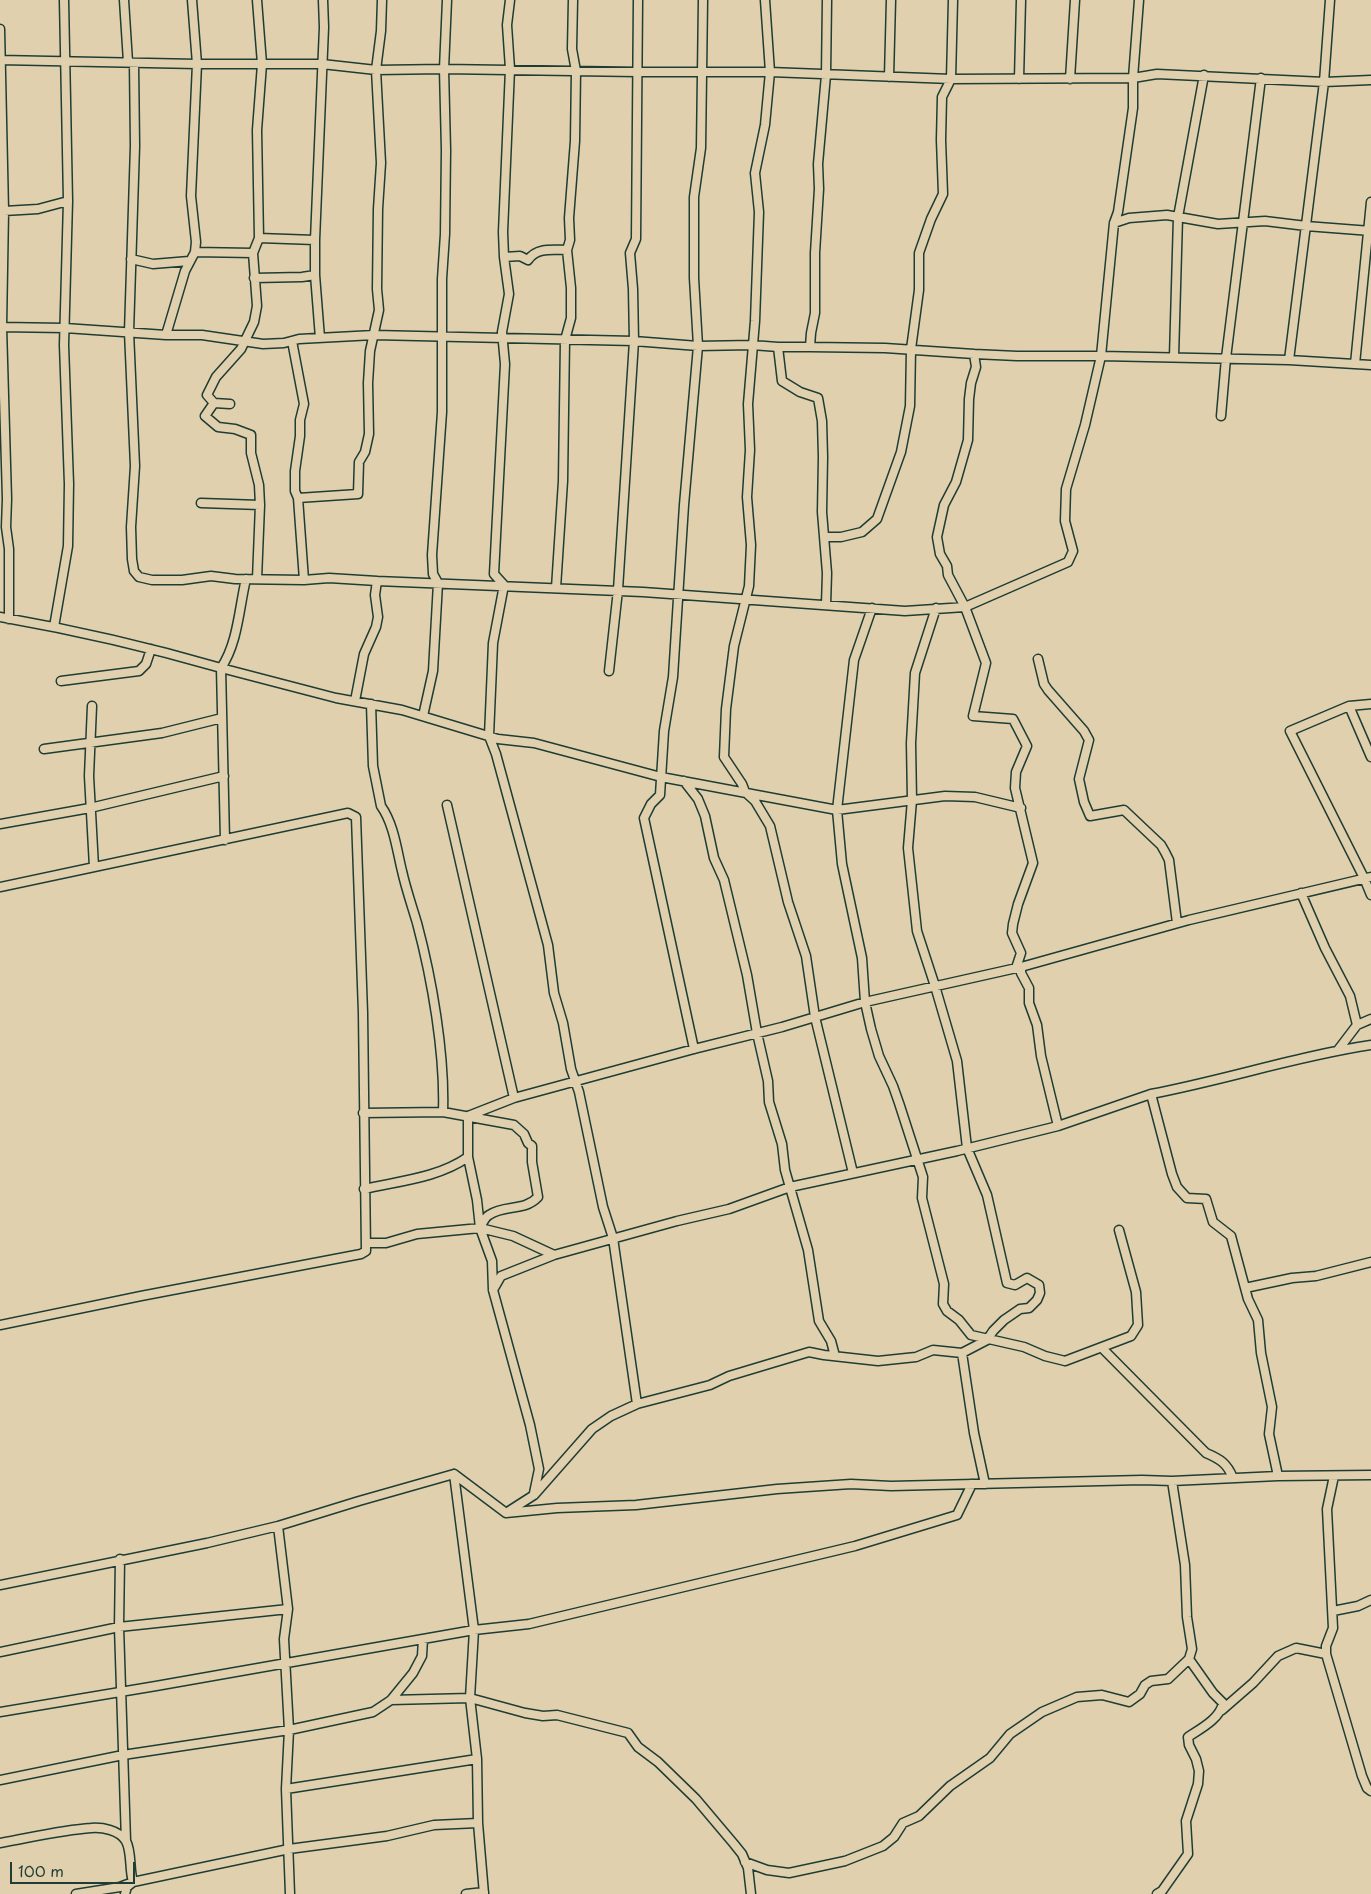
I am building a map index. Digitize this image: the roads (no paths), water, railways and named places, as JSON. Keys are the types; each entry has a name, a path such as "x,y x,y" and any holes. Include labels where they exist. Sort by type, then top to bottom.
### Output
{"street":[{"path":"54,626 68,546 69,484 65,328 68,201 64,0"},
{"path":"124,0 131,63 135,146 128,332 135,466 132,559 134,571 139,577 152,580 182,580 211,576 304,580 329,578 377,582 618,590 905,611 965,607 1068,562 1073,551 1065,521 1066,489 1085,425 1102,356 1114,223 1118,212 1133,108 1138,0"},
{"path":"166,335 185,271 195,252 196,242 191,196 197,64 192,0"},
{"path":"230,404 214,403 207,395 221,371 241,349 254,322 257,306 253,253 259,238 257,130 262,64 257,0"},
{"path":"320,338 315,275 315,240 324,0"},
{"path":"298,498 358,494 359,462 365,452 369,434 368,383 370,351 380,310 378,289 378,209 381,163 376,70 381,31 382,0"},
{"path":"424,716 433,671 438,583 433,574 432,555 442,412 442,278 445,234 446,150 444,69 447,0"},
{"path":"504,585 494,574 504,364 501,339 509,294 503,232 510,70 508,25 510,0"},
{"path":"556,588 564,481 566,340 571,318 571,288 567,250 570,240 569,218 575,141 576,71 572,49 573,0"},
{"path":"609,671 618,590 634,341 630,253 636,239 638,0"},
{"path":"694,1048 644,818 651,804 660,795 664,731 673,677 680,594 684,505 698,346 694,278 694,197 701,148 703,0"},
{"path":"765,0 770,72 764,125 755,173 759,212 755,321 748,404 750,450 747,497 751,545 748,586 734,646 723,747 724,757 742,784 745,792 755,801 770,826 788,902 806,956 815,1017 833,1098 853,1173"},
{"path":"810,347 815,313 815,253 819,189 818,164 826,75 827,0"},
{"path":"889,77 891,0"},
{"path":"824,536 841,537 862,532 877,519 901,452 910,406 911,350 919,290 919,253 942,194 942,97 952,79 953,0"},
{"path":"1019,79 1021,0"},
{"path":"1070,78 1075,0"},
{"path":"1289,360 1324,82 1330,0"},
{"path":"0,29 4,211 1,327 7,499 6,527 9,549 9,619"},
{"path":"0,60 197,64 322,64 376,70 770,72 952,79 1133,78 1157,74 1324,82 1371,80"},
{"path":"1174,357 1178,217 1204,75"},
{"path":"1221,416 1226,358 1261,78"},
{"path":"4,211 38,209 68,201"},
{"path":"1355,364 1370,231 1371,202"},
{"path":"1114,223 1129,218 1167,215 1218,224 1265,221 1370,231"},
{"path":"259,238 315,240"},
{"path":"504,257 520,256 528,260 532,254 538,251 567,250"},
{"path":"195,252 253,253"},
{"path":"131,259 153,264 190,262"},
{"path":"254,278 315,275"},
{"path":"1,327 65,328 166,335 202,335 263,344 292,340 374,335 634,341 698,346 752,345 911,350 1017,356 1226,358 1371,365"},
{"path":"292,340 304,404 300,420 295,471 295,491 298,498 304,580"},
{"path":"778,347 782,381 800,392 818,398 822,439 822,512 827,573 826,605"},
{"path":"974,354 976,367 969,399 968,440 956,482 944,505 936,537 940,554 947,566 948,575 965,607 986,663 973,716 1013,718 1027,746 1016,772 1015,788 1033,863 1018,904 1012,924 1012,933 1021,953 1019,968 1029,988 1029,1003 1038,1025 1041,1056 1058,1126"},
{"path":"214,403 205,416 218,427 235,429 251,435 251,453 259,485 260,505 257,579"},
{"path":"201,503 260,505"},
{"path":"225,840 221,668 236,627 246,579"},
{"path":"355,701 364,654 376,627 378,617 375,596 377,582"},
{"path":"504,585 493,643 489,736 496,754 548,945 554,993 563,1023 571,1069 576,1080 603,1208 613,1238 637,1404"},
{"path":"872,608 854,660 838,810 842,864 862,958 865,1002 878,1056 893,1086 923,1177 922,1198 940,1260 944,1284 943,1304 947,1311 959,1320 971,1335 1024,1347 1045,1356 1065,1361 1131,1336 1138,1325 1136,1292 1120,1230"},
{"path":"506,1513 534,1495 592,1429 611,1416 637,1404 710,1385 730,1376 810,1352 878,1361 916,1357 933,1350 962,1353 987,1340 992,1331 1004,1320 1020,1309 1029,1308 1037,1300 1040,1293 1039,1285 1027,1278 1015,1285 1007,1283 987,1195 967,1148 956,1061 917,930 908,848 912,800 911,743 914,673 936,608"},
{"path":"0,617 54,626 151,649 355,701 402,710 506,741 534,743 661,777 838,810 945,796 975,797 1020,808"},
{"path":"61,681 139,670 146,664 151,649"},
{"path":"1038,659 1044,684 1084,730 1089,740 1079,779 1084,802 1090,816 1124,810 1161,845 1168,860 1177,923"},
{"path":"371,704 373,766 381,806 385,812 396,845 417,924 429,980 444,1088 444,1112"},
{"path":"1371,704 1349,706 1290,731 1368,878 1371,896"},
{"path":"92,706 89,742 90,808 94,867"},
{"path":"1349,706 1371,758"},
{"path":"44,749 162,733 222,718"},
{"path":"0,824 90,808 224,776"},
{"path":"684,781 698,799 705,816 714,858 724,880 747,975 768,1081 769,1102 782,1144 785,1170 808,1250 819,1321 831,1341 835,1356"},
{"path":"447,805 514,1098"},
{"path":"0,887 348,813 356,817 363,1013 366,1243 366,1251 361,1254 0,1325"},
{"path":"468,1116 514,1098 576,1080 757,1033 865,1002 1019,968 1177,923 1368,878"},
{"path":"1301,893 1325,948 1350,996 1357,1025"},
{"path":"1338,1050 1357,1025 1371,1019"},
{"path":"493,1290 501,1276 554,1255 729,1209 790,1187 917,1160 1058,1126 1151,1094 1196,1086 1338,1050 1371,1045"},
{"path":"1151,1094 1169,1165 1177,1188 1187,1198 1206,1199 1213,1222 1231,1236 1245,1288 1258,1320 1262,1360 1272,1407 1269,1434 1278,1476"},
{"path":"363,1112 444,1112 514,1125 524,1134 528,1143 532,1146 532,1162 538,1197 531,1205 488,1215 480,1228"},
{"path":"468,1116 468,1158 477,1200 480,1228 492,1261 493,1290 530,1426 539,1469 534,1495"},
{"path":"364,1189 443,1171 468,1158"},
{"path":"366,1243 386,1243 417,1234 480,1228 513,1236 554,1255"},
{"path":"1245,1288 1292,1278 1316,1276 1371,1262"},
{"path":"1102,1348 1206,1452 1221,1459 1228,1466 1233,1478"},
{"path":"962,1353 974,1434 985,1484"},
{"path":"454,1474 506,1513 557,1508 636,1505 777,1489 851,1484 891,1486 1371,1475"},
{"path":"0,1584 207,1543 278,1526 454,1474"},
{"path":"454,1474 474,1630 470,1698 477,1759 478,1823 484,1893 466,1894"},
{"path":"1334,1476 1327,1509 1333,1628 1326,1646 1326,1654 1362,1776 1367,1788 1371,1791"},
{"path":"745,1862 766,1870 789,1873 845,1861 883,1846 894,1837 904,1823 919,1816 950,1786 990,1758 1010,1734 1042,1712 1077,1697 1102,1695 1129,1702 1140,1694 1145,1685 1151,1681 1168,1679 1188,1659 1192,1649 1187,1617 1186,1565 1172,1481"},
{"path":"0,1712 474,1630 529,1624 855,1546 957,1515 972,1484"},
{"path":"278,1526 288,1609 284,1640 289,1730 286,1789 290,1894"},
{"path":"120,1559 119,1627 126,1841 133,1882"},
{"path":"1333,1611 1358,1606 1371,1600"},
{"path":"0,1652 119,1627 288,1609"},
{"path":"0,1780 123,1755 289,1730 373,1712 391,1700 412,1673 422,1656 423,1639"},
{"path":"1157,1894 1162,1891 1188,1854 1186,1821 1198,1784 1199,1771 1196,1759 1189,1745 1188,1737 1206,1725 1252,1683 1278,1656 1296,1648 1326,1654"},
{"path":"1188,1659 1213,1693 1223,1703 1222,1710"},
{"path":"391,1700 470,1698 543,1716 558,1715 628,1732 638,1747 663,1767 696,1799 734,1844 748,1868 751,1894"},
{"path":"286,1789 477,1759"},
{"path":"76,1894 120,1887 133,1882 289,1849 387,1836 434,1825 478,1823"},
{"path":"0,1844 92,1827 118,1833 126,1841"},
{"path":"125,1894 127,1888 133,1882"}]}
